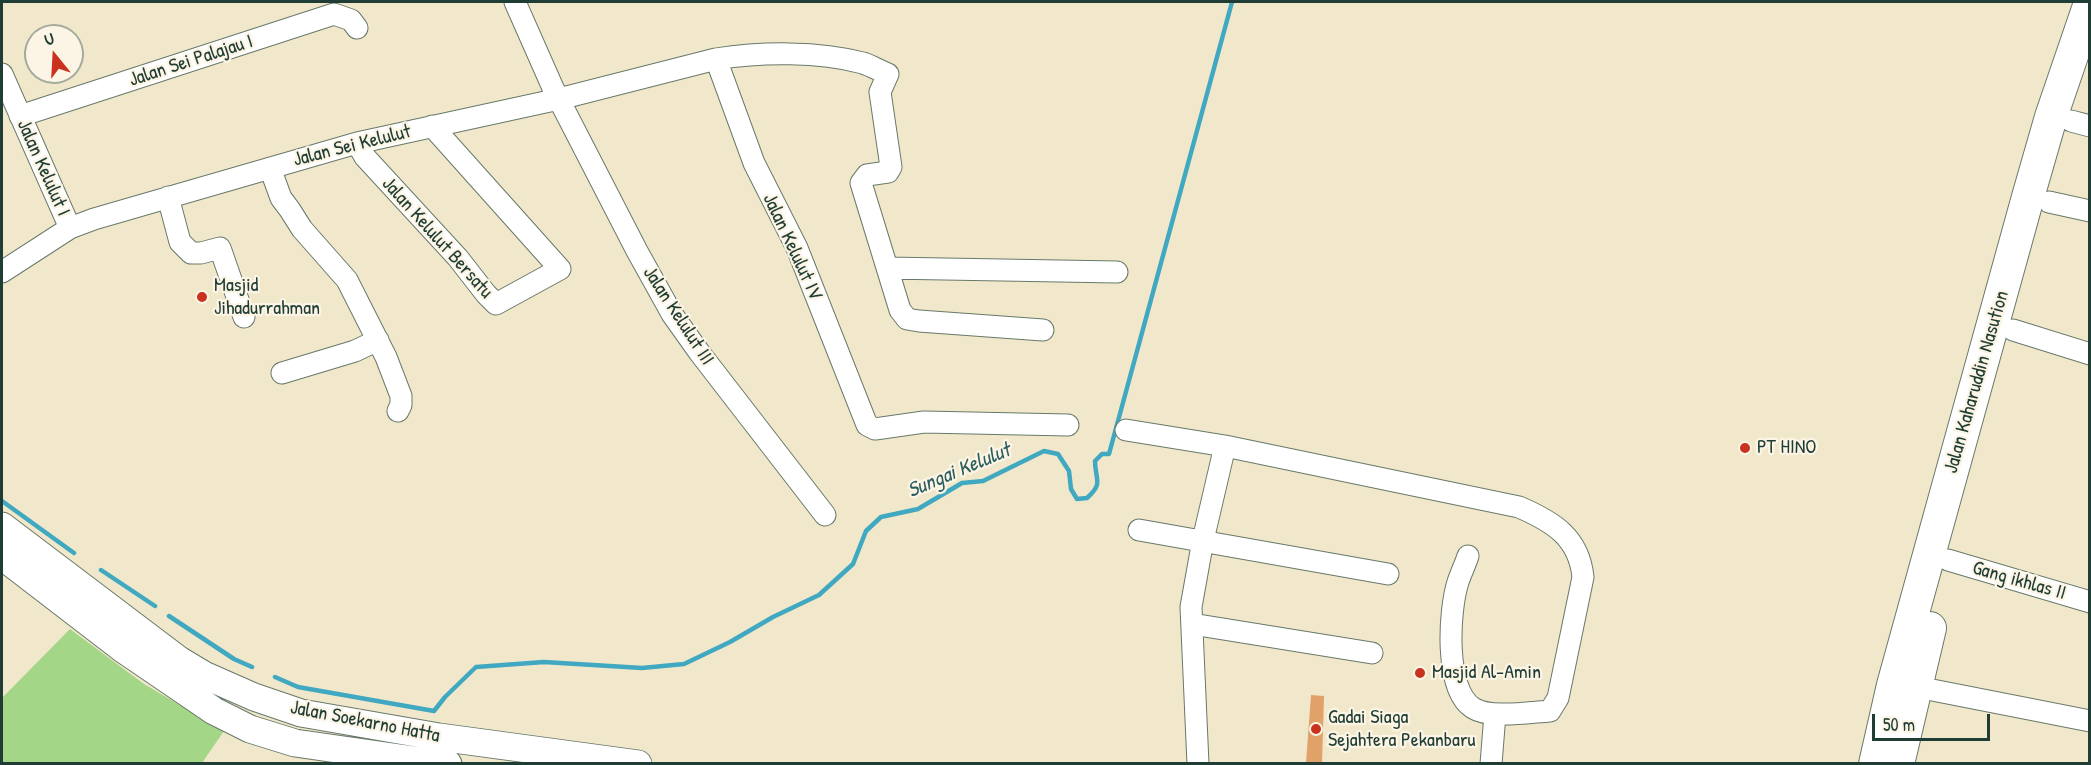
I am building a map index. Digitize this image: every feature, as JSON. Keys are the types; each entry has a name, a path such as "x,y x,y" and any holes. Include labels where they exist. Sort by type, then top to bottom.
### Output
{"highway":[{"name":"Jalan Kaharuddin Nasution","path":"1875,764 1893,685 2028,197 2051,117 2090,3"},
{"name":"Jalan Kaharuddin Nasution","path":"1898,764 1931,621 2049,202 2080,123 2090,58"}],"main road":[{"name":"Jalan Soekarno Hatta","path":"2,526 179,660 204,675 254,697 301,713 381,728 638,764"},
{"name":"Jalan Soekarno Hatta","path":"2,556 123,649 214,711 250,729 296,742 448,764"}],"street":[{"name":"Jalan Kelulut III","path":"515,2 559,99 672,314 825,515"},
{"name":"Jalan Sei Palajau I","path":"20,116 334,14 351,20 357,28"},
{"name":"Jalan Sei Kelulut","path":"2,272 70,228 168,197 357,143 559,99 716,59 733,56 809,54 864,63 888,74 880,92 891,167 888,172 867,175 861,183 886,268"},
{"name":"Jalan Kelulut IV","path":"716,59 754,163 797,248 863,419 867,424 875,429 924,422 1068,425"},
{"name":"Jalan Kelulut I","path":"2,74 70,228"},
{"name":"Jalan Kelulut Bersatu","path":"357,143 365,157 458,258 496,304 560,269 432,126"},
{"path":"270,168 281,198 302,229 347,280 378,340 401,396 398,411"},
{"path":"168,197 180,242 191,253 220,248 244,317"},
{"path":"2049,202 2090,211"},
{"path":"1043,330 907,319 900,310 886,268 1118,272"},
{"path":"2013,330 2090,354"},
{"path":"282,374 355,351 378,340"},
{"path":"1126,430 1225,446 1520,507 1542,517 1570,540 1581,560 1583,577 1558,698 1550,711 1495,714 1474,709 1463,698 1455,678 1450,648 1451,621 1458,583 1468,556"},
{"path":"1198,764 1191,608 1203,540 1225,446"},
{"path":"1139,530 1388,574"},
{"name":"Gang ikhlas II","path":"1948,561 2090,602"},
{"path":"1192,624 1372,653"},
{"path":"1917,687 2090,721"},
{"path":"1491,764 1495,714"}],"green space":[{"path":"70,629 144,684 224,731 202,763 2,764 2,698"}],"building":[{"name":"Gadai Siaga Sejahtera Pekanbaru","path":"1311,695 1324,696 1322,764 1306,763"}],"waterway":[{"name":"Sungai Kelulut","path":"275,677 298,687 434,711 476,667 544,662 642,668 684,664 819,595 853,564 866,531 881,517 918,509 962,483 983,481 1044,451 1058,454 1069,471 1071,489 1077,499 1087,498 1097,485 1095,461 1102,454 1109,454 1232,2"},
{"path":"2,501 74,553"},
{"path":"101,570 155,606"},
{"path":"169,616 234,659 252,667"}],"place":[{"name":"Masjid Jihadurrahman","path":"202,297"},
{"name":"PT HINO","path":"1745,448"},
{"name":"Masjid Al-Amin","path":"1420,673"},
{"name":"Gadai Siaga Sejahtera Pekanbaru","path":"1316,729"}]}
